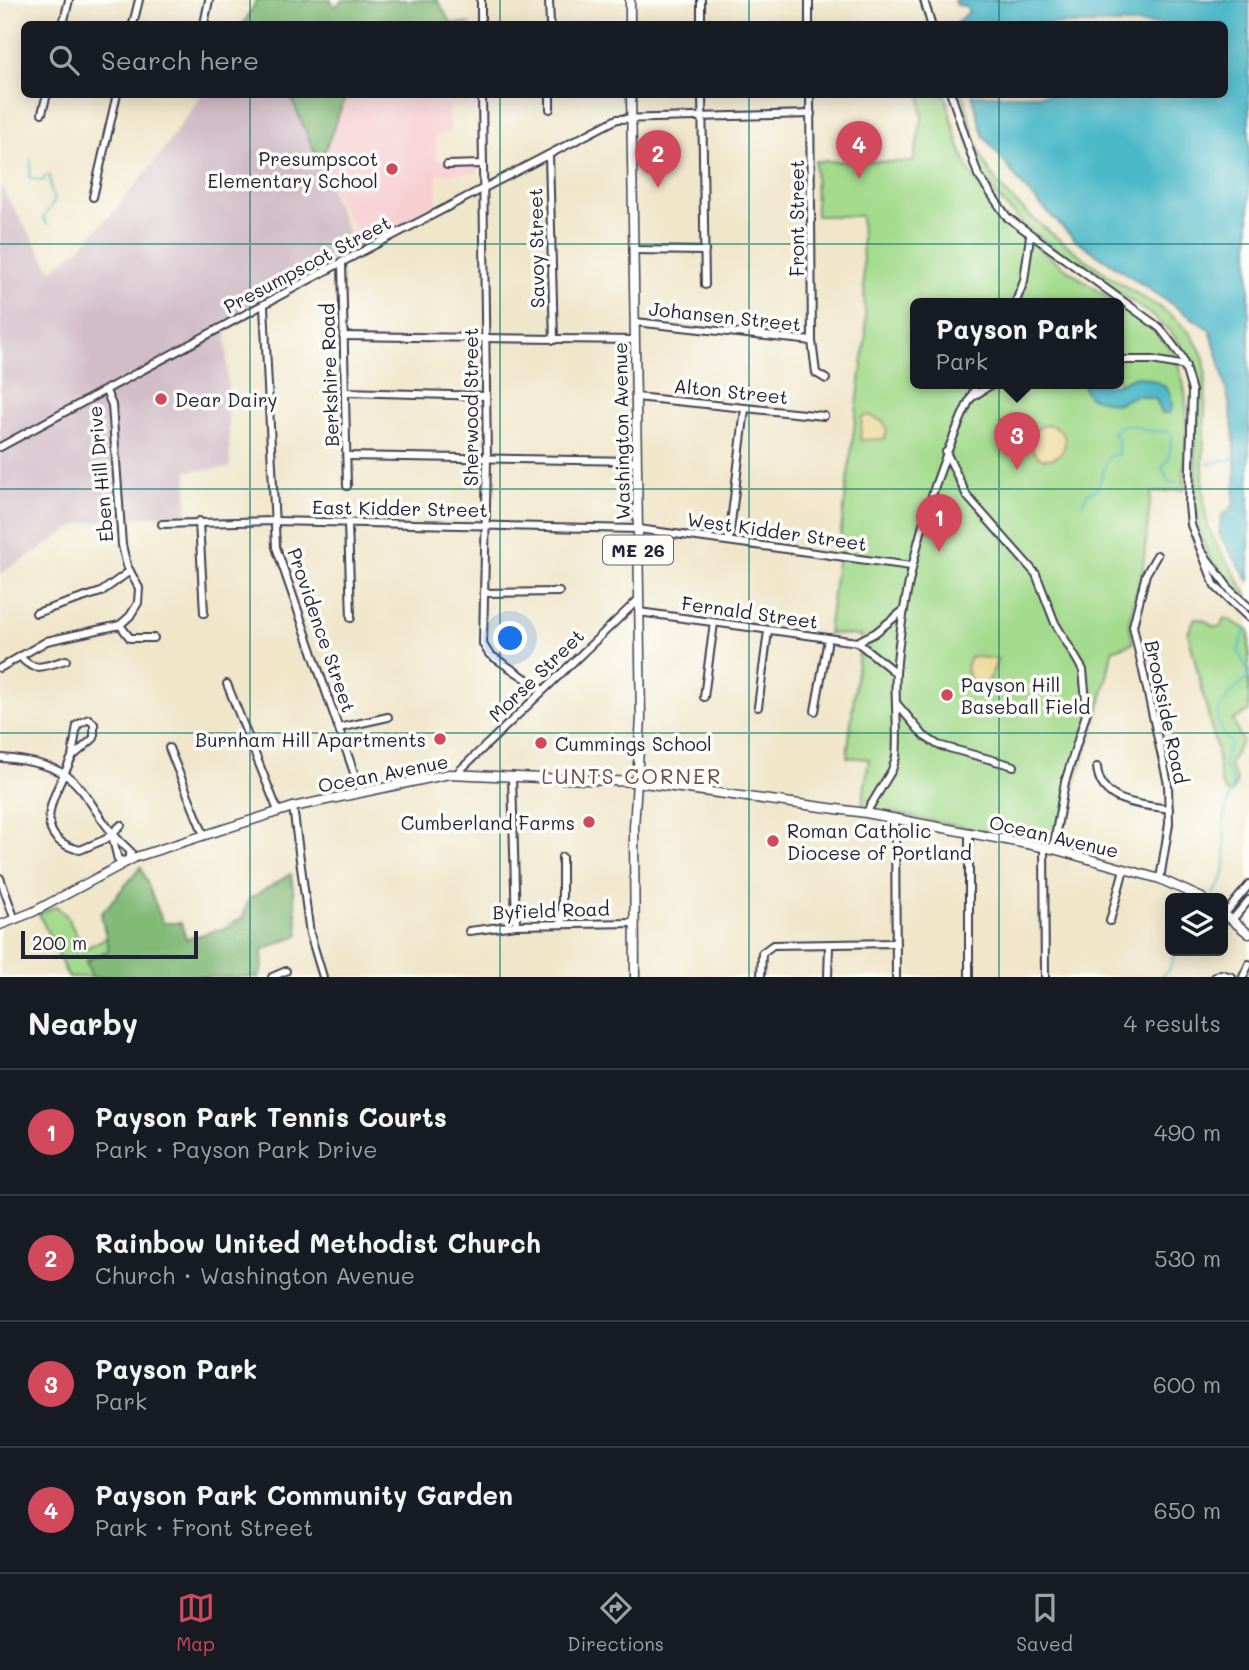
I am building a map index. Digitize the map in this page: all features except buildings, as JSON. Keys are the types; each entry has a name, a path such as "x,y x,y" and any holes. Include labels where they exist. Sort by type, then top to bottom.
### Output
{"main road":[{"path":"630,0 630,21"},
{"name":"Washington Avenue","path":"631,98 641,718 636,782 635,977"},
{"name":"Ocean Avenue","path":"0,925 15,920 127,861 204,835 293,807 456,774 636,782 866,813 1049,848 1160,879 1191,893"},
{"path":"1228,918 1249,934"}],"street":[{"path":"64,21 69,0"},
{"path":"134,21 139,0"},
{"path":"205,21 209,0"},
{"path":"481,0 481,21"},
{"path":"550,0 550,21"},
{"path":"701,0 701,21"},
{"path":"809,0 809,21"},
{"path":"923,0 930,21"},
{"path":"42,113 46,98"},
{"path":"93,197 116,98"},
{"name":"Sherwood Street","path":"482,98 487,459 485,650 543,690"},
{"path":"550,98 551,109"},
{"path":"702,98 705,285"},
{"name":"Front Street","path":"810,98 812,341 817,373 826,379"},
{"path":"952,98 983,185 1007,217 1118,298"},
{"name":"Presumpscot Street","path":"0,447 341,262 617,119 811,114"},
{"name":"Savoy Street","path":"549,155 554,340"},
{"path":"447,165 483,164"},
{"path":"1017,298 1026,270 1030,236"},
{"path":"634,250 705,251"},
{"name":"Berkshire Road","path":"341,262 347,486"},
{"path":"1124,303 1160,328 1173,342 1186,366 1192,391 1189,505 1199,547 1215,586 1249,618"},
{"name":"Providence Street","path":"264,306 278,557 361,793"},
{"name":"Johansen Street","path":"635,322 812,341"},
{"path":"343,337 635,340"},
{"path":"1124,360 1152,360 1186,366"},
{"path":"866,813 895,764 896,673 911,566 928,500 975,389"},
{"path":"970,399 985,389"},
{"name":"Eben Hill Drive","path":"106,391 112,405 122,545 140,596 135,610 120,625"},
{"path":"345,392 486,396"},
{"name":"Alton Street","path":"636,397 824,416"},
{"path":"729,539 745,409"},
{"path":"946,452 967,496 1036,574 1055,623 1083,670 1087,711 1065,782 1049,848 1045,977"},
{"path":"347,456 637,461"},
{"path":"200,520 204,613"},
{"name":"East Kidder Street","path":"162,524 200,520 638,529"},
{"path":"348,523 351,618"},
{"name":"West Kidder Street","path":"638,529 729,539 911,566"},
{"path":"1199,547 1231,591 1249,607"},
{"name":"Brookside Road","path":"1157,555 1146,574 1133,626 1166,773 1169,809 1167,844 1160,879"},
{"path":"36,613 100,592 130,571"},
{"path":"484,593 559,593"},
{"name":"Morse Street","path":"456,774 639,599"},
{"path":"896,673 857,642 875,633 904,610"},
{"name":"Fernald Street","path":"639,612 857,642"},
{"path":"704,697 714,623"},
{"path":"0,668 47,641 120,625 130,638 154,638"},
{"path":"758,707 768,631"},
{"path":"815,710 828,639"},
{"path":"20,656 27,666 35,669 66,660"},
{"path":"227,684 278,811"},
{"path":"897,704 924,736 937,745 1014,766"},
{"path":"339,728 388,717"},
{"path":"72,757 94,737 94,724 89,719 77,725 72,757 49,808 49,823 55,836 80,850 112,835 121,825"},
{"path":"169,748 204,835"},
{"path":"2,758 31,762 65,773 84,790 112,835 118,860 127,861"},
{"path":"1097,767 1103,788 1111,795 1169,809"},
{"path":"512,776 516,925"},
{"path":"293,807 310,934 323,977"},
{"path":"895,818 896,977"},
{"path":"969,832 969,977"},
{"path":"562,857 562,924"},
{"path":"1110,921 1124,869"},
{"path":"0,878 15,920"},
{"path":"1228,913 1249,885"},
{"path":"1228,915 1249,900"},
{"name":"Byfield Road","path":"469,930 516,925 634,923"},
{"path":"761,977 762,953 773,945 896,943"},
{"path":"828,977 829,945"},
{"path":"1243,977 1249,964"},
{"path":"272,977 286,971"},
{"path":"1215,977 1221,974 1232,977"}],"shaded area":[{"path":"199,98 291,98 356,251 226,323 230,468 187,471 187,513 80,523 0,574 0,186 52,270 83,245 160,155"},
{"name":"Presumpscot Elementary School","path":"318,98 476,98 477,106 450,106 450,133 436,134 437,160 477,160 477,173 437,174 437,205 356,249 355,230 282,103"}],"green space":[{"path":"257,0 331,0 335,7 343,0 437,0 450,21 245,21"},
{"path":"291,98 345,98 320,164"},
{"path":"921,98 946,98 966,163 983,193 1016,230 1035,246 1108,298 910,298 910,389 1124,389 1124,309 1165,342 1175,358 1185,394 1184,489 1151,493 1143,568 1129,621 1133,643 1112,650 1101,700 1071,796 1059,846 862,807 869,759 847,757 861,636 828,633 866,335 861,216 816,216 815,161 913,162 922,119"},
{"path":"957,98 965,98 974,136 991,174 1017,204 1075,252 1172,316 1198,345 1205,365 1203,481 1206,517 1215,542 1243,588 1249,606 1228,585 1213,564 1203,543 1195,498 1195,386 1192,370 1180,344 1158,321 1044,241 1008,209 980,171"},
{"path":"1195,618 1214,627 1221,627 1225,618 1249,630 1249,712 1233,720 1242,741 1229,765 1237,781 1233,792 1228,794 1221,784 1217,751 1188,632"},
{"path":"141,867 163,923 181,923 186,939 225,928 243,917 249,899 291,874 299,935 262,950 263,967 259,977 92,977 86,961 109,950 101,914"},
{"path":"56,906 66,915 84,949 108,937 110,950 86,961 92,977 68,977 39,914"}],"sand":[{"path":"869,415 884,422 887,432 884,439 860,440 862,417"},
{"path":"1048,425 1060,430 1065,442 1060,454 1048,459 1036,454 1031,442 1036,430"},
{"path":"971,656 998,659 987,685 976,683 968,676 967,667"}],"water":[{"path":"954,0 1249,0 1249,581 1219,534 1221,517 1233,506 1235,461 1227,394 1210,330 1073,238 1026,190 983,135 973,98 1228,98 1228,21 958,21 969,12 966,6 957,5"},
{"path":"1136,376 1164,386 1171,396 1171,413 1162,413 1156,399 1137,395 1116,404 1089,397 1084,389 1124,389 1124,381"}],"waterway":[{"path":"31,160 30,178 43,181 45,176 50,176 51,192 55,200 43,219 48,224"},
{"path":"1082,503 1088,493 1097,489 1109,456 1118,454 1118,439 1112,433 1122,426 1131,425 1172,434 1169,459 1162,467 1169,483 1176,482"},
{"path":"1208,464 1235,458"},
{"path":"1214,893 1225,866 1224,824 1233,782 1223,764 1230,743 1222,733 1218,715 1226,700 1248,679 1247,669 1238,651 1246,628"},
{"path":"1161,977 1169,970 1174,956"}],"place":[{"name":"Presumpscot Elementary School","path":"392,169"},
{"name":"Payson Park Community Garden","path":"859,179"},
{"name":"Rainbow United Methodist Church","path":"658,188"},
{"name":"Dear Dairy","path":"161,399"},
{"name":"Payson Park","path":"1017,470"},
{"name":"Payson Park Tennis Courts","path":"939,552"},
{"name":"Payson Hill Baseball Field","path":"947,695"},
{"name":"Burnham Hill Apartments","path":"440,739"},
{"name":"Cummings School","path":"541,743"},
{"name":"Cumberland Farms","path":"589,822"},
{"name":"Roman Catholic Diocese of Portland","path":"773,841"}],"district":[{"name":"LUNTS CORNER","path":"632,775"}]}
